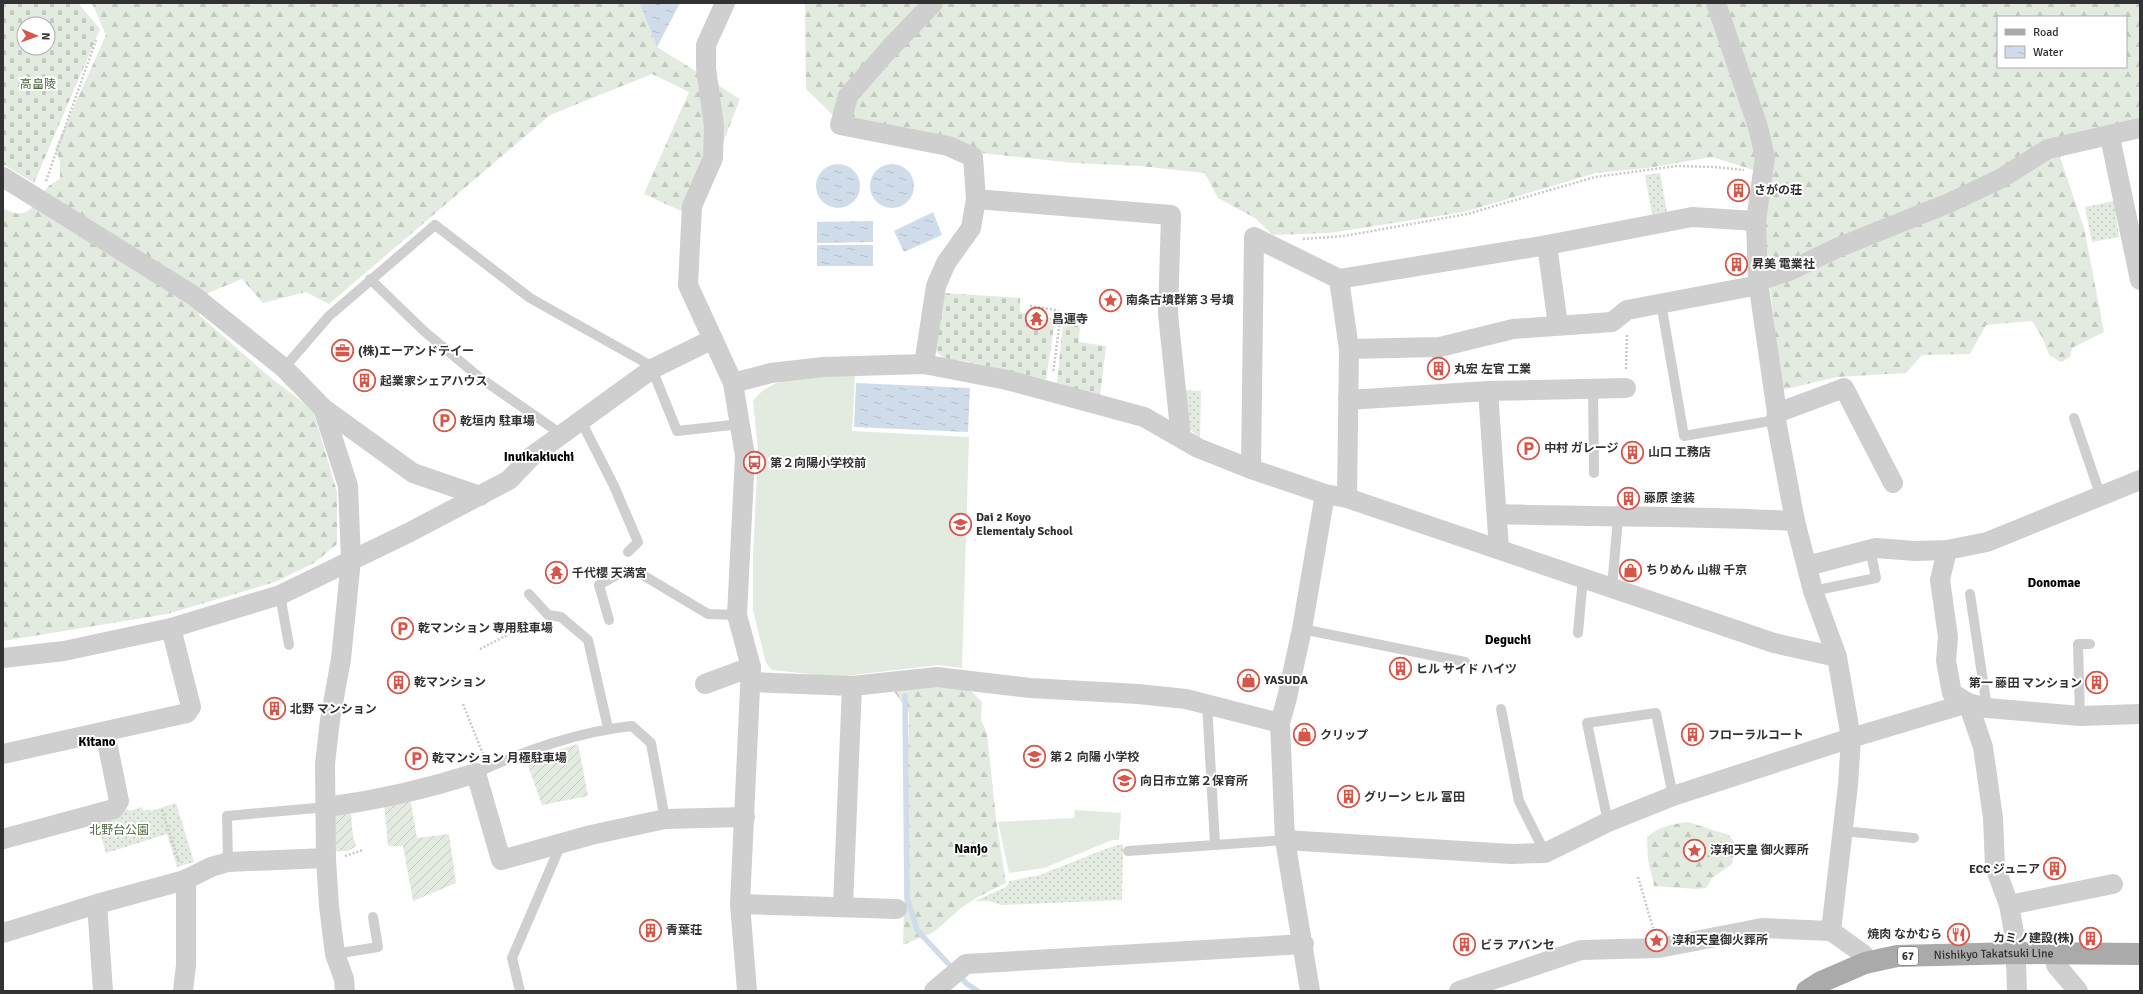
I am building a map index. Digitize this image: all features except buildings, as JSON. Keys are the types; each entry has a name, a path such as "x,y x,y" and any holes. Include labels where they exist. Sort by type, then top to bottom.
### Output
{"main road":[{"name":"Nishikyo Takatsuki Line","path":"1807,991 1821,982 1866,963 1897,956 2017,953 2140,954"}],"street":[{"path":"724,3 706,45 706,68 714,126 713,158 692,206 688,285 733,384 746,456 737,615 751,674 747,722 745,818 740,904 746,991"},
{"path":"924,364 936,286 946,263 971,228 976,199 973,157 948,146 840,125 848,96 890,48 933,3"},
{"path":"1716,3 1758,127 1765,157 1756,221 1759,283 1777,416 1795,521 1813,591 1837,657 1851,738 1843,831 1831,931"},
{"path":"1349,349 1440,347 1513,329 1612,322 1627,310 1759,283 1789,271 1837,248 1949,203 2000,179 2048,149 2110,137 2140,128"},
{"path":"2110,137 2133,216 2140,280"},
{"path":"3,177 194,296 284,368 323,408 413,473 480,496"},
{"path":"976,199 1171,215 1168,314 1181,438"},
{"path":"1251,469 1254,237 1339,279 1547,245 1692,217 1756,221"},
{"path":"1547,245 1558,325"},
{"path":"1339,279 1349,349 1347,498"},
{"path":"3,658 64,651 171,628 280,595 480,496 508,480 532,456 580,419 653,368 713,339"},
{"path":"733,384 771,373 823,367 924,364 1007,380 1144,417 1198,448 1251,469 1325,494 1347,498 1774,643 1837,657"},
{"path":"1348,400 1488,391 1626,388"},
{"path":"1777,416 1844,388 1893,483"},
{"path":"1488,391 1499,549"},
{"path":"323,408 348,486 352,560 341,659 326,754 326,858 329,906 335,954 344,980 345,991"},
{"path":"1807,566 1876,548 1915,551 1947,550 1988,542 2140,480"},
{"path":"1310,991 1304,944 1285,840 1280,723 1302,629 1325,494"},
{"path":"1497,514 1618,518 1711,517 1795,521"},
{"path":"1947,550 1940,580 1948,637 1946,661 1952,693 1977,706"},
{"path":"3,754 187,713 192,707 171,628"},
{"path":"705,684 751,674 852,686 937,678 1030,688 1138,694 1207,703 1280,723"},
{"path":"843,906 852,686"},
{"path":"1977,706 1993,818 1995,867 2009,905 2017,953 2017,991"},
{"path":"1285,840 1511,854 1545,853 1608,822 1673,796 1851,738 1977,706 2080,716 2140,714"},
{"path":"3,839 114,809 119,800 105,732"},
{"path":"327,807 366,802 442,785 482,770 501,860 591,835 665,819 745,818"},
{"path":"3,933 185,879 211,867 228,862 326,858"},
{"path":"183,991 186,965 185,879"},
{"path":"2009,905 2113,884"},
{"path":"97,904 103,991"},
{"path":"740,904 843,906 897,909"},
{"path":"1458,991 1581,950 1658,948 1762,928 1831,931 1863,954 1866,963"},
{"path":"934,991 966,964 1304,944"},
{"path":"2056,954 2056,965 2078,991"}],"lane":[{"path":"284,368 329,316 370,278 435,225 530,298 653,368 677,431 741,424"},
{"path":"370,278 425,332 479,377 561,434"},
{"path":"1661,303 1684,436 1777,416"},
{"path":"1593,388 1594,473"},
{"path":"2074,418 2101,497"},
{"path":"580,419 614,486 638,542 628,552"},
{"path":"1612,587 1618,518"},
{"path":"1813,591 1876,578 1870,549"},
{"path":"609,620 599,585 617,575 636,571 708,614 737,615"},
{"path":"1578,633 1583,577"},
{"path":"528,594 548,615 561,617 588,640 608,728"},
{"path":"1970,594 1977,706"},
{"path":"280,595 289,645"},
{"path":"1302,629 1465,662"},
{"path":"2080,716 2078,644 2090,644"},
{"path":"1207,703 1215,844"},
{"path":"1501,709 1519,801 1545,853"},
{"path":"1608,822 1587,723 1656,713 1673,796"},
{"path":"482,770 549,745 608,728 632,726 651,743 665,819"},
{"path":"228,862 227,816 327,807"},
{"path":"1843,831 1914,838"},
{"path":"1128,851 1285,840"},
{"path":"520,991 512,958 561,844"},
{"path":"335,954 378,948 373,917"}],"path":[{"path":"39,200 96,40"},
{"path":"1300,239 1344,236 1467,214 1610,175 1677,166 1714,167 1762,173"},
{"path":"1030,306 1056,310 1060,314 1051,391"},
{"path":"1626,388 1627,310"},
{"path":"480,649 548,615"},
{"path":"463,704 482,770"},
{"path":"162,810 185,879"},
{"path":"1638,877 1655,935"}],"green space":[{"name":"高畠陵","path":"3,3 78,3 100,29 34,183 3,164"},
{"path":"90,3 639,3 657,47 740,99 694,217 644,194 689,92 652,74 550,115 329,304 306,292 263,303 242,279 208,293 199,315 271,378 313,410 337,492 337,544 314,563 275,582 167,614 3,641 3,208 19,213 30,210 48,187 60,179 60,161 55,149 106,35 93,5"},
{"path":"805,3 2140,3 2140,121 2124,125 2060,157 2084,228 2104,332 2072,348 2070,357 2061,362 2049,355 2043,339 2032,321 1986,325 1970,354 1922,355 1906,373 1837,377 1782,390 1762,219 1760,172 1712,157 1648,168 1596,173 1464,212 1329,233 1273,235 1255,218 1218,198 1205,173 1139,166 1075,163 981,153 951,141 858,139 806,89"},
{"path":"1660,173 1667,212 1652,214 1645,175"},
{"path":"2114,201 2119,237 2092,242 2085,207"},
{"path":"944,293 1020,298 1020,312 1055,319 1046,380 965,361 948,359 938,353 935,349"},
{"path":"1063,324 1080,326 1079,342 1106,346 1100,397 1057,383"},
{"path":"811,375 855,376 852,431 969,437 962,668 938,665 837,677 772,670 766,663 753,610 753,557 758,451 753,401 759,394 772,385 786,380"},
{"path":"1182,390 1201,391 1200,438 1186,426"},
{"path":"935,685 965,685 982,702 981,720 987,733 996,819 1006,883 976,898 961,908 934,932 903,945 909,713 893,690"},
{"path":"578,744 588,796 542,805 526,760"},
{"path":"410,797 417,838 449,834 456,883 413,901 403,846 388,846 384,803"},
{"name":"北野台公園","path":"176,803 194,862 177,867 167,834 106,853 96,819 128,809 129,811 142,807 144,811 150,809 151,811"},
{"path":"1075,810 1121,813 1119,840 1112,840 1044,868 1009,873 998,822 1074,818"},
{"path":"346,811 351,814 353,837 356,846 348,851 335,851 333,815"},
{"path":"1688,822 1729,835 1736,845 1732,864 1712,878 1706,888 1697,889 1654,886 1648,860 1647,837 1666,826"},
{"path":"1123,844 1122,900 1001,905 989,901 975,901 1006,887 1010,881 1040,875 1108,848"}],"water":[{"path":"639,3 680,3 657,47 640,5"},
{"path":"834,164 842,164 847,165 854,170 859,177 859,195 854,202 847,207 834,208 826,205 819,198 816,190 816,182 819,174 826,167"},
{"path":"888,164 896,164 901,165 908,170 913,177 913,195 908,202 901,207 888,208 880,205 873,198 870,190 870,182 873,174 880,167"},
{"path":"933,212 942,235 904,252 894,231"},
{"path":"873,221 873,242 817,243 817,222"},
{"path":"817,245 873,245 873,266 817,266"},
{"path":"856,383 970,388 968,432 854,427"}],"waterway":[{"path":"905,696 907,898 917,930 967,984 978,991"}],"place":[{"name":"さがの荘","path":"1739,190"},
{"name":"昇美 電業社","path":"1737,264"},
{"name":"南条古墳群第３号墳","path":"1110,300"},
{"name":"昌運寺","path":"1037,319"},
{"name":"(株)エーアンドテイー","path":"343,351"},
{"name":"丸宏 左官 工業","path":"1439,369"},
{"name":"起業家シェアハウス","path":"364,381"},
{"name":"乾垣内 駐車場","path":"445,421"},
{"name":"中村 ガレージ","path":"1528,448"},
{"name":"山口 工務店","path":"1633,452"},
{"name":"第２向陽小学校前","path":"754,463"},
{"name":"藤原 塗装","path":"1628,498"},
{"name":"Dai 2 Koyo Elementaly School","path":"961,524"},
{"name":"ちりめん 山椒 千京","path":"1631,570"},
{"name":"千代櫻 天満宮","path":"556,573"},
{"name":"乾マンション 専用駐車場","path":"402,628"},
{"name":"ヒル サイド ハイツ","path":"1401,669"},
{"name":"YASUDA","path":"1248,680"},
{"name":"乾マンション","path":"399,682"},
{"name":"第一 藤田 マンション","path":"2097,683"},
{"name":"北野 マンション","path":"275,709"},
{"name":"クリップ","path":"1305,735"},
{"name":"フローラルコート","path":"1692,735"},
{"name":"第２ 向陽 小学校","path":"1034,757"},
{"name":"乾マンション 月極駐車場","path":"417,758"},
{"name":"向日市立第２保育所","path":"1125,781"},
{"name":"グリーン ヒル 冨田","path":"1349,797"},
{"name":"淳和天皇 御火葬所","path":"1695,850"},
{"name":"ECC ジュニア","path":"2055,869"},
{"name":"青葉荘","path":"651,930"},
{"name":"焼肉 なかむら","path":"1958,934"},
{"name":"カミノ建設(株)","path":"2090,938"},
{"name":"淳和天皇御火葬所","path":"1657,940"},
{"name":"ビラ アバンセ","path":"1465,945"}],"district":[{"name":"Inuikakiuchi","path":"539,456"},
{"name":"Donomae","path":"2054,582"},
{"name":"Deguchi","path":"1508,639"},
{"name":"Kitano","path":"97,741"},
{"name":"Nanjo","path":"971,848"}]}
